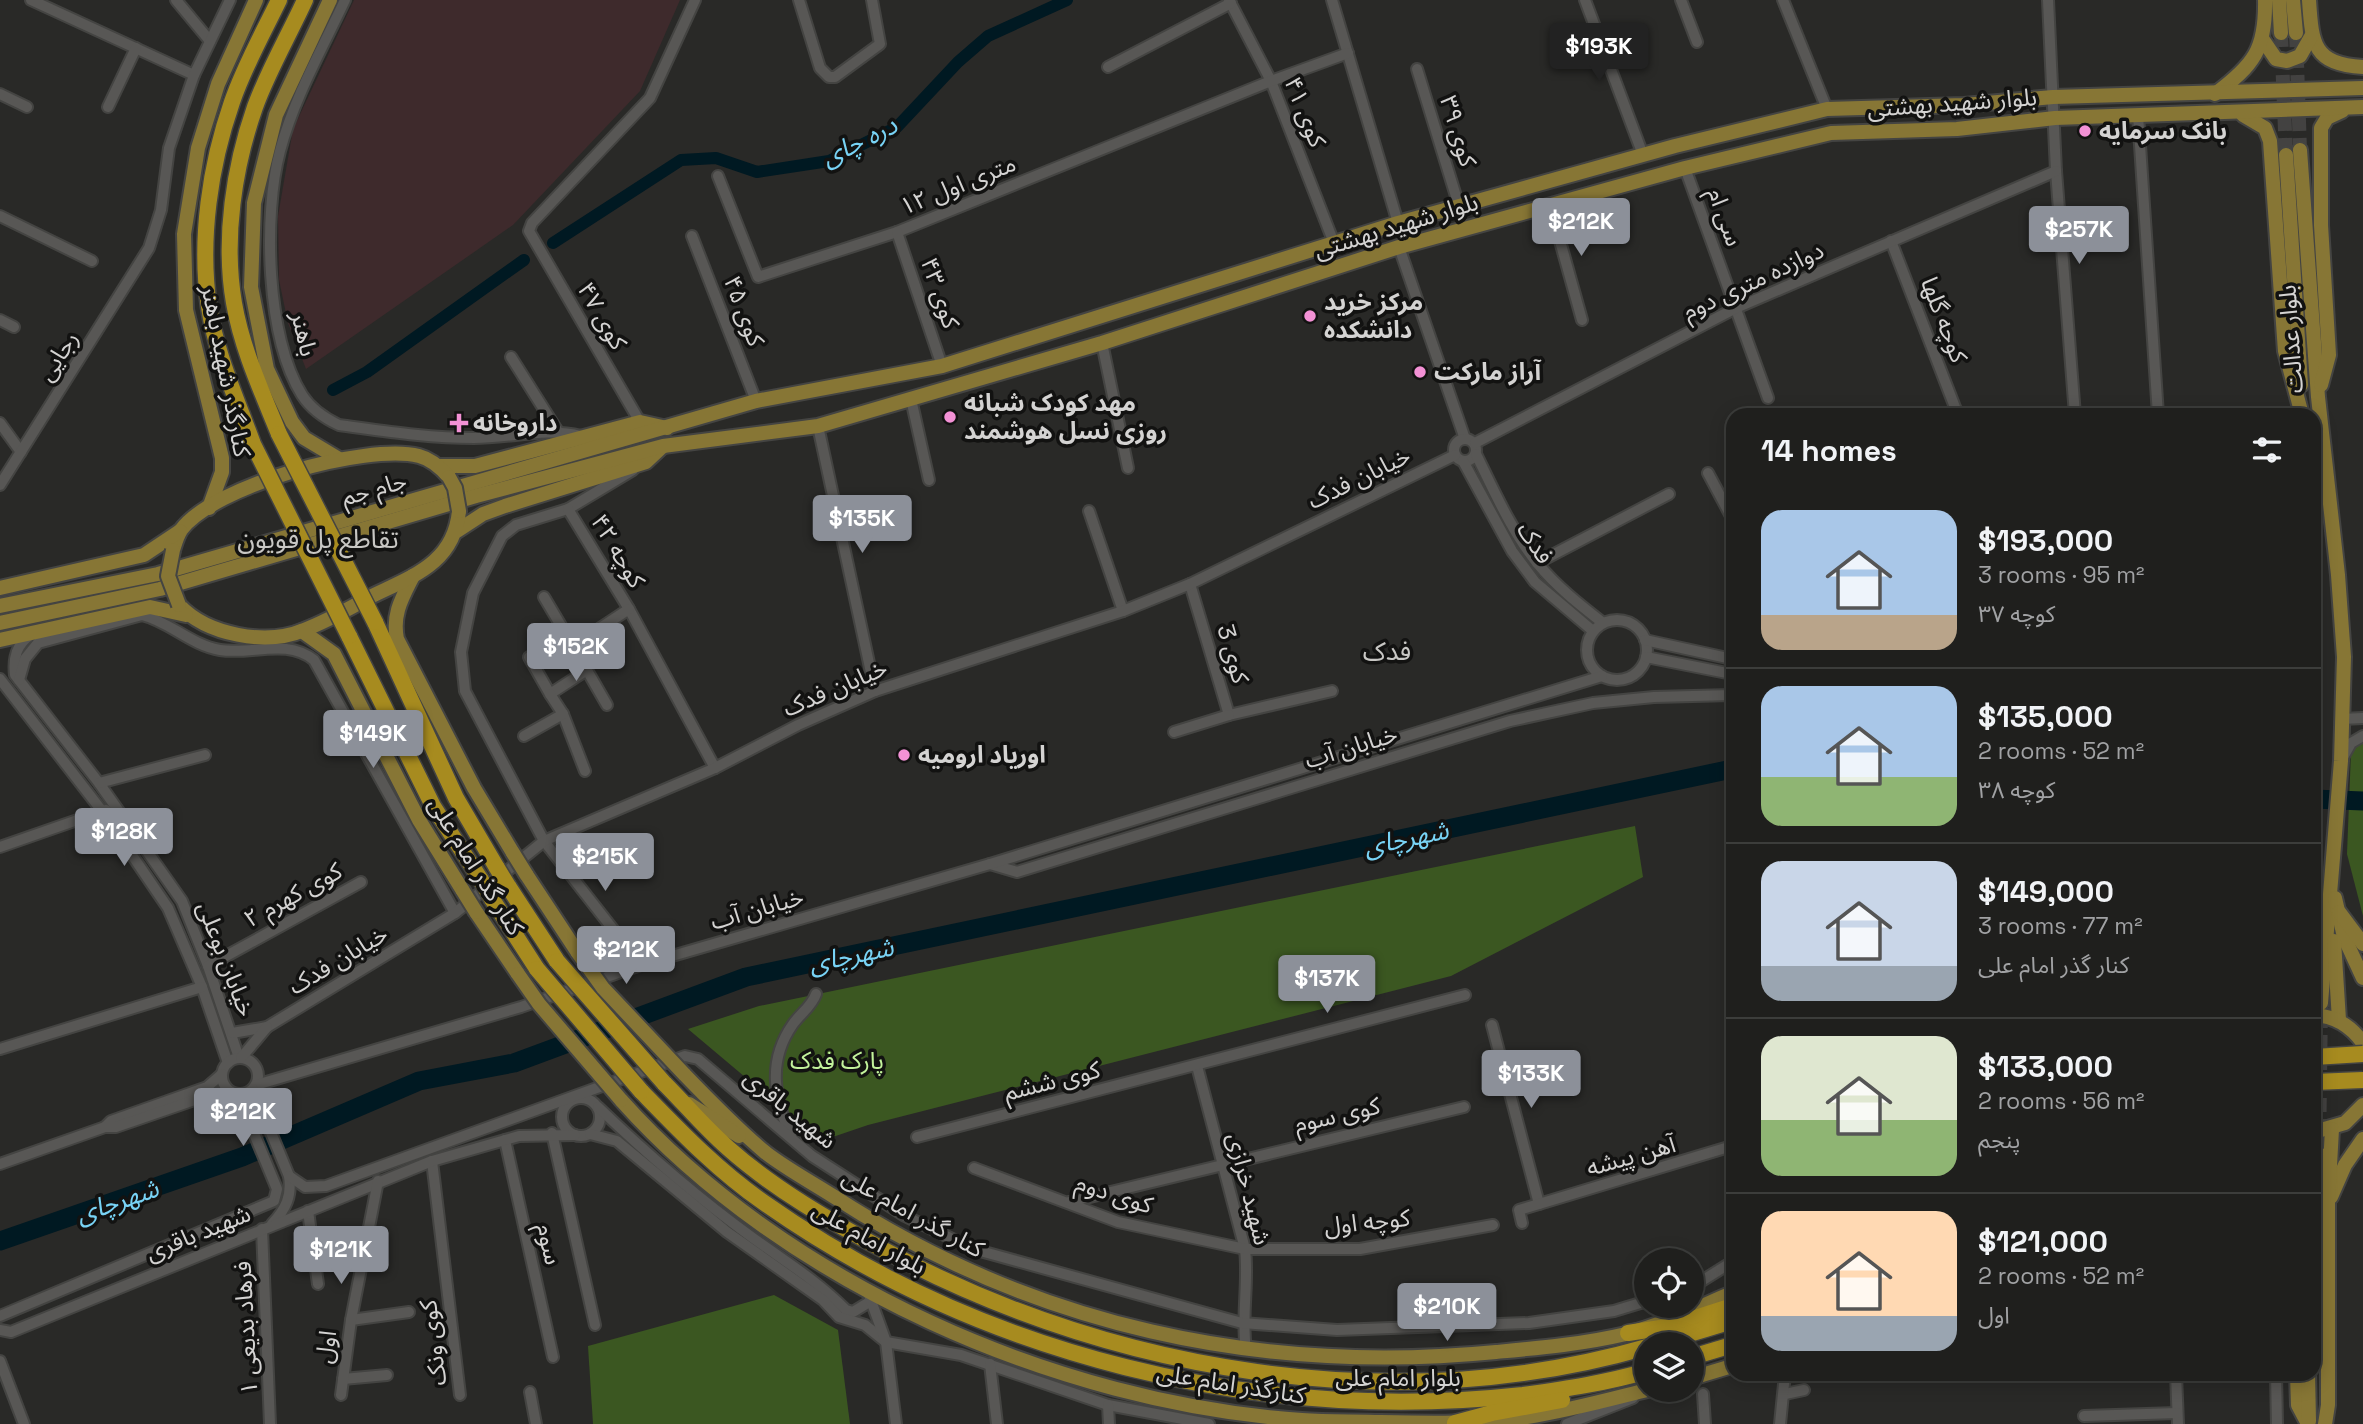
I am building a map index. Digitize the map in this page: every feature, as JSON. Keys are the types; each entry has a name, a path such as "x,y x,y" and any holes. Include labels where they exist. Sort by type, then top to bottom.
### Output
{"highway":[{"name":"بلوار امام علی","path":"279,0 232,101 210,191 206,250 209,307 225,367 253,444 433,806 537,969 641,1091 698,1150 761,1201 810,1234 938,1302 1020,1337 1119,1369 1205,1388 1282,1399 1429,1404 1488,1400 1617,1380 1634,1375"},
{"name":"بلوار امام علی","path":"305,0 255,107 233,196 230,241 234,302 248,359 279,435 375,622 456,798 508,886 557,961 664,1083 728,1148 822,1215 943,1281 1028,1317 1123,1345 1262,1374 1374,1381 1476,1378 1563,1366 1634,1350"},
{"path":"2321,1057 2363,1054"},
{"path":"2321,1083 2363,1080"},
{"path":"1628,1333 1667,1327 1726,1308"},
{"path":"1696,1332 1726,1323"},
{"path":"1704,1353 1726,1347"},
{"path":"1455,1423 1492,1413 1569,1399 1617,1380"}],"main road":[{"name":"کنارگذر شهید باهنر","path":"209,508 222,472 222,458 186,310 184,234 198,148 218,84 256,0"},
{"name":"کنارگذر شهید باهنر","path":"330,0 276,115 254,203 251,287 267,369 292,422 304,438 339,459"},
{"path":"2215,94 2243,71 2263,40 2265,0"},
{"path":"2278,0 2289,33 2293,0"},
{"path":"2309,0 2312,35 2319,51 2329,61 2363,67"},
{"path":"2263,40 2276,59 2287,61 2300,56 2312,35"},
{"name":"بلوار شهید بهشتی","path":"756,401 942,366 1398,223 1675,146 1827,109 1964,105 2053,97 2363,88"},
{"path":"2318,397 2329,355 2321,212 2321,128 2333,114 2359,107"},
{"name":"بلوار شهید بهشتی","path":"663,446 818,426 1102,343 1399,247 1685,168 1831,134 1957,129 2055,118 2359,107"},
{"path":"2236,113 2249,117 2265,128 2270,141 2285,351 2300,408"},
{"path":"2270,141 2274,128 2282,119 2310,118 2321,128"},
{"path":"1675,146 1685,168"},
{"name":"بلوار عدالت","path":"2302,408 2293,153 2319,408"},
{"name":"جام جم","path":"0,606 158,574 756,401"},
{"path":"444,472 640,422 668,428"},
{"name":"بلوار عدالت","path":"2321,424 2344,657 2341,761 2331,878 2333,905"},
{"path":"0,640 150,607 173,610 218,631 239,634 302,631 433,564 457,531 483,514 646,462 663,446"},
{"name":"جام جم","path":"0,623 160,590 476,496 663,446"},
{"path":"0,588 144,555 209,508 255,485 312,464 339,459 408,454 422,456 444,472 455,488 459,511 457,531"},
{"path":"181,530 173,550 169,576 179,605 189,616"},
{"name":"کنار گذر امام علی","path":"413,576 398,604 394,623 397,639 474,788 526,874 603,988 684,1074 767,1153 880,1227 972,1273 1036,1299 1127,1327 1246,1350 1318,1357 1444,1357 1528,1349 1628,1333 1726,1295"},
{"name":"کنار گذر امام علی","path":"302,631 334,654 419,820 476,912 539,1004 621,1100 672,1153 750,1217 869,1295"},
{"path":"2333,905 2363,944"},
{"path":"2333,905 2348,948 2363,978"},
{"path":"2333,905 2339,1020"},
{"path":"2321,979 2333,905"},
{"path":"2321,1008 2329,1006 2336,991"},
{"path":"2321,1012 2339,1020 2360,1035"},
{"path":"678,1097 767,1153"},
{"path":"2321,1131 2345,1123 2363,1105"},
{"path":"2325,1424 2328,1405 2328,1205 2321,1149 2332,1129"},
{"path":"2328,1205 2345,1165 2363,1139"},
{"name":"کنارگذر امام علی","path":"869,1295 1013,1356 1114,1387 1214,1409 1302,1420 1455,1423 1526,1418 1634,1393"},
{"path":"2321,1338 2325,1424"},
{"path":"1704,1374 1726,1368"},
{"path":"2297,1381 2298,1405 2308,1424"},
{"path":"2308,1381 2308,1424"},
{"path":"1214,1409 1245,1424"}],"street":[{"path":"31,0 194,75 230,0"},
{"path":"176,0 210,41"},
{"name":"باهنر","path":"345,0 298,100 281,148 270,213 271,274 279,329 289,366 302,394 324,418 338,425 444,438 500,438 557,430 584,437"},
{"name":"کوی ۴۷","path":"640,422 529,231 532,223 650,98 695,0"},
{"path":"800,0 820,68 829,77 835,77 880,44 872,0"},
{"path":"1332,0 1398,223"},
{"path":"1585,0 1643,155"},
{"path":"1681,0 1696,42"},
{"path":"1783,0 1827,109"},
{"path":"2048,0 2056,171 2074,408"},
{"path":"1108,67 1230,2"},
{"name":"کوی ۴۱","path":"1230,2 1271,81 1334,243"},
{"path":"108,107 136,48"},
{"name":"۱۲ متری اول","path":"718,176 758,277 897,232 1271,81 1348,53"},
{"name":"کوی ۳۹","path":"1417,69 1459,206"},
{"name":"رجایی","path":"0,485 149,248 161,210 169,148 194,75"},
{"path":"0,94 27,107"},
{"path":"2138,115 2158,408"},
{"name":"سی ام","path":"1685,168 1768,398"},
{"name":"دوازده متری دوم","path":"1459,458 1468,461 1472,445 1737,308 2056,171"},
{"path":"1550,205 1583,320"},
{"path":"0,216 92,261"},
{"name":"کوی ۴۳","path":"897,232 942,366"},
{"name":"کوی ۴۵","path":"692,236 756,401"},
{"name":"کوچه گلها","path":"1891,241 1955,408"},
{"name":"فدک","path":"1399,247 1472,445 1503,509 1537,564 1566,594 1603,623"},
{"path":"0,320 14,327"},
{"path":"1102,343 1128,468"},
{"path":"510,357 557,430"},
{"path":"911,400 929,480"},
{"path":"0,423 21,452"},
{"path":"818,426 876,691"},
{"path":"1459,458 1455,444 1472,445"},
{"name":"فدک","path":"1459,458 1512,551 1535,582 1560,607 1593,631"},
{"name":"خیابان فدک","path":"240,1058 267,1027 455,913 544,841 715,768 798,725 876,691 1123,611 1190,584 1459,458"},
{"name":"کوچه ۴۲","path":"646,462 568,509 629,610 715,768"},
{"path":"1708,472 1726,506"},
{"path":"1537,564 1669,494"},
{"path":"568,509 516,525 502,536 472,593 461,652 466,691 544,841 641,965"},
{"path":"1089,511 1123,611"},
{"name":"کوی 3","path":"1190,584 1228,715 1332,691"},
{"path":"544,597 607,705"},
{"path":"573,646 629,610"},
{"path":"17,678 25,659 38,643 142,615 154,618 200,646 243,653 289,647 300,650 314,660 455,913"},
{"path":"1623,620 1640,631 1645,640 1646,657 1641,667 1623,679 1602,676 1589,660 1587,650 1593,631 1603,623 1623,620"},
{"path":"17,678 14,661 18,647 27,636 40,630"},
{"path":"1645,640 1726,658"},
{"path":"529,657 563,714 585,771"},
{"path":"1646,657 1726,673"},
{"path":"550,694 587,670"},
{"name":"خیابان آب","path":"255,1087 521,1007 641,965 990,864 1602,676"},
{"path":"2,682 8,677 17,678"},
{"name":"خیابان بوعلی","path":"17,678 99,783 182,901 240,1058"},
{"name":"خیابان بوعلی","path":"2,682 102,811 168,908 202,988 228,1063"},
{"name":"خیابان آب","path":"990,864 1017,872 1510,721 1593,703 1654,697 1726,695"},
{"path":"524,736 563,714"},
{"path":"1174,733 1228,715"},
{"path":"2342,719 2363,718"},
{"path":"2341,761 2351,743 2363,736"},
{"path":"99,783 205,755"},
{"path":"0,847 116,807"},
{"name":"کوی کهرم ۲","path":"208,966 361,882"},
{"path":"0,1049 202,988"},
{"path":"794,1141 775,1087 776,1059 788,1031 814,1001 816,994"},
{"name":"کوی ششم","path":"916,1137 1465,995"},
{"path":"1492,1025 1539,1204 1519,1210 1522,1223"},
{"name":"خیابان فدک","path":"232,1033 267,1027"},
{"name":"شهید باقری","path":"289,1176 305,1187 326,1186 685,1056 698,1059 812,1156 905,1216 973,1249 1242,1323 1337,1330 1530,1323 1614,1311 1634,1305"},
{"path":"105,1127 111,1121 206,1087 222,1074 228,1063 240,1058 251,1062 257,1069 255,1087 289,1176 289,1198 265,1228"},
{"name":"شهید خرازی","path":"1197,1066 1245,1250 1248,1274 1242,1323"},
{"path":"222,1074 225,1086 234,1093"},
{"path":"0,1164 105,1127 116,1127 212,1094 234,1093 255,1087"},
{"name":"شهید باقری","path":"0,1316 263,1208 274,1201 277,1189 234,1093"},
{"path":"869,1295 859,1310 846,1310 811,1277 753,1239 684,1185 588,1098 575,1098 565,1106 562,1117 566,1128 575,1135 590,1134 617,1141 718,1225 823,1300 839,1317 865,1325 886,1342 961,1355 1108,1405 1209,1424"},
{"path":"590,1134 601,1119 598,1107"},
{"name":"کوی سوم","path":"1069,1202 1464,1107"},
{"path":"552,1133 595,1325"},
{"name":"شهید باقری","path":"0,1330 11,1332 432,1161 505,1140 552,1133 575,1135"},
{"name":"سوم","path":"505,1140 553,1357"},
{"name":"آهن پیشه","path":"1539,1204 1726,1148"},
{"name":"کوی ونک","path":"432,1161 460,1395"},
{"name":"کوی دوم","path":"974,1168 1118,1222 1245,1250"},
{"name":"اول","path":"341,1395 351,1320 378,1181"},
{"path":"308,1211 318,1284"},
{"name":"کوچه اول","path":"1245,1250 1360,1249 1493,1225"},
{"name":"فرهاد بدیعی ۱","path":"265,1228 272,1423"},
{"path":"1704,1280 1726,1266"},
{"path":"869,1295 886,1342 896,1424"},
{"path":"351,1320 409,1312"},
{"path":"1242,1323 1246,1350"},
{"path":"0,1361 24,1424"},
{"path":"990,1364 997,1424"},
{"path":"342,1379 387,1375"},
{"path":"1780,1424 1785,1381"},
{"path":"2084,1416 2178,1419 2176,1381"},
{"path":"2276,1381 2277,1424"},
{"path":"1785,1394 1804,1390"},
{"path":"530,1392 536,1424"},
{"path":"1567,1424 1634,1397"},
{"path":"1704,1402 1705,1424"},
{"path":"1108,1405 1109,1424"},
{"path":"1180,1419 1214,1409"},
{"path":"1597,1424 1607,1410"}],"shaded area":[{"path":"354,0 680,0 640,91 513,225 306,369 288,323 279,280 278,216 293,129"}],"green space":[{"path":"2363,740 2363,916 2347,854 2351,752"},
{"name":"پارک فدک","path":"1635,826 1643,877 1451,976 868,1125 821,1141 688,1029 759,1006"},
{"path":"774,1295 838,1330 850,1424 593,1424 588,1346"}],"waterway":[{"name":"دره چای","path":"553,243 681,160 716,158 757,172 829,161 897,127 958,62 988,36 1067,0"},
{"name":"دره چای","path":"333,390 367,372 524,260"},
{"name":"شهرچای","path":"0,1241 242,1157 419,1081 514,1063 746,977 1726,770"},
{"name":"شهرچای","path":"2321,799 2363,801"}],"tunnel":[{"path":"2281,33 2286,155"},
{"path":"2296,33 2300,150"}],"place":[{"name":"بانک سرمایه","path":"2085,131"},
{"name":"مرکز خرید دانشکده","path":"1310,316"},
{"name":"آراز مارکت","path":"1420,372"},
{"name":"مهد کودک شبانه روزی نسل هوشمند","path":"950,417"},
{"name":"داروخانه","path":"459,423"},
{"name":"اوریاد ارومیه","path":"904,755"}],"district":[{"name":"تقاطع پل قویون","path":"318,539"},
{"name":"فدک","path":"1387,651"}]}
